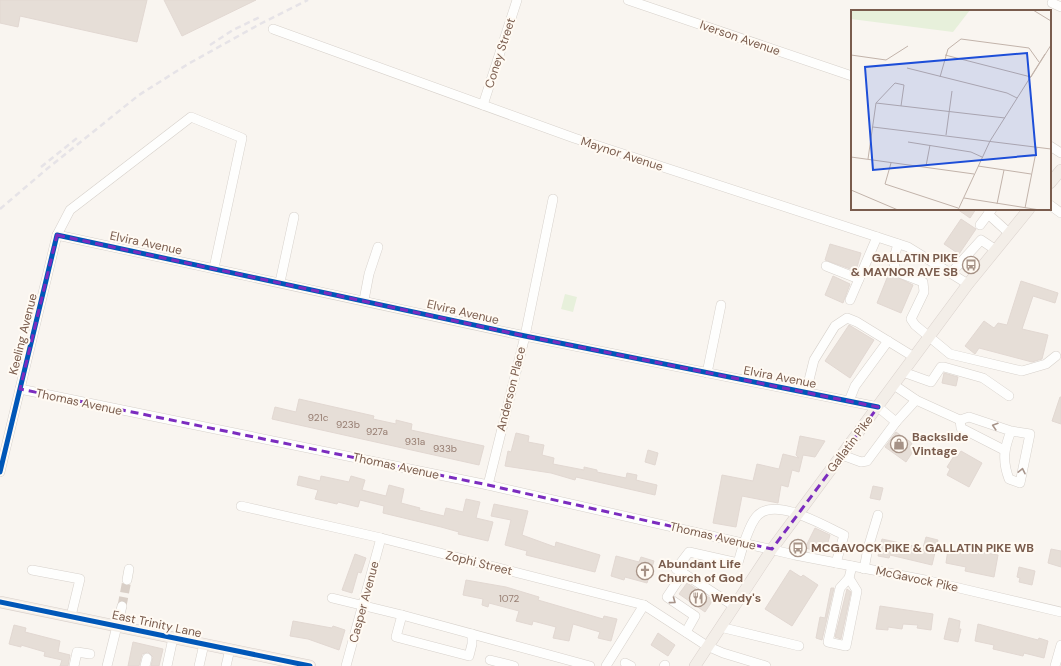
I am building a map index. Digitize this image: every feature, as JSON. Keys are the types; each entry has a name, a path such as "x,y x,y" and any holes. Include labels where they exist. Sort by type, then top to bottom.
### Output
{"main road":[{"path":"1051,182 1061,170"},
{"name":"Gallatin Pike","path":"695,666 772,549 968,284 1028,210"},
{"name":"East Trinity Lane","path":"0,602 310,666"}],"street":[{"name":"Coney Street","path":"483,105 517,0"},
{"name":"Iverson Avenue","path":"628,0 851,76"},
{"path":"1052,3 1061,7"},
{"name":"Maynor Avenue","path":"273,29 574,138 908,247 968,284"},
{"path":"57,235 70,210 191,117 242,138 214,268"},
{"path":"1051,147 1061,153"},
{"name":"Anderson Place","path":"488,485 524,336 553,199"},
{"path":"1051,206 1061,214"},
{"path":"980,225 990,212 1009,233"},
{"path":"280,282 294,217"},
{"name":"Elvira Avenue","path":"57,235 364,300 524,336 878,407"},
{"name":"Keeling Avenue","path":"0,470 57,235"},
{"path":"850,300 877,237"},
{"path":"951,273 981,240 996,250"},
{"path":"898,244 893,261 898,272 923,282 924,292 911,318 915,324 950,354 1022,372 1046,364 1056,356"},
{"path":"364,300 371,268 378,247"},
{"path":"826,266 859,279"},
{"path":"707,373 721,306"},
{"path":"806,392 814,360 835,326 843,319 850,319 914,357"},
{"path":"849,401 855,386 888,341"},
{"path":"903,372 931,382 941,367 944,367 983,378 1009,396"},
{"path":"894,385 916,400 960,420 969,418 1011,431 1030,434 1020,483 1009,479 1005,469 1004,450 1011,431"},
{"name":"Thomas Avenue","path":"20,389 488,485 772,549"},
{"path":"842,455 865,462 896,422 916,400"},
{"path":"878,407 896,422"},
{"path":"960,420 961,428 1004,450"},
{"name":"Zophi Street","path":"241,506 381,538 644,606 707,646 726,655 766,666"},
{"path":"734,606 676,569 689,552 738,563 744,543 757,516 765,510 782,509 798,514 844,535 836,563"},
{"path":"864,569 868,548 878,515"},
{"name":"Casper Avenue","path":"346,666 364,607 381,538"},
{"name":"McGavock Pike","path":"772,549 864,569 926,580 1061,612"},
{"path":"848,578 857,591 846,646 828,642 840,588 848,578 852,566"},
{"path":"127,580 129,569"},
{"path":"32,570 80,579 71,616"},
{"path":"683,574 667,597 696,616 686,632"},
{"path":"332,598 402,615 590,666"},
{"path":"107,666 122,606"},
{"path":"606,666 644,606"},
{"path":"402,615 396,637 469,656 472,644 472,634"},
{"path":"720,627 799,646"},
{"path":"167,666 173,638"},
{"path":"199,666 204,644"},
{"path":"1055,666 1061,645"},
{"path":"226,666 230,649"},
{"path":"74,666 77,652 90,654"},
{"path":"490,660 514,666"}],"highlighted area":[{"path":"57,235 525,336 878,407 772,549 488,485 20,389"}],"green space":[{"path":"565,294 577,297 573,312 561,309"}],"building":[{"path":"0,0 147,0 137,42 20,16 18,27 0,23"},
{"path":"164,0 256,0 182,36"},
{"path":"958,210 975,210 970,218"},
{"path":"961,219 976,229 959,254 944,244"},
{"path":"830,244 861,253 856,271 825,260"},
{"path":"889,273 913,285 901,313 877,303"},
{"path":"833,276 850,284 843,303 825,295"},
{"path":"1021,281 1058,293 1055,303 1033,296 1022,329 1048,335 1042,359 1032,362 979,348 975,354 965,346 984,321 994,328 998,323 1007,325"},
{"path":"849,325 874,340 850,378 825,361"},
{"path":"944,373 958,377 956,386 942,383"},
{"path":"1061,397 1061,424 1052,421"},
{"path":"299,399 374,416 373,419 396,424 396,420 412,424 411,430 484,446 479,465 272,419 275,407 296,412"},
{"path":"896,432 912,443 910,447 914,450 906,462 885,447"},
{"path":"516,433 529,436 528,442 544,445 542,455 554,458 553,464 584,470 584,467 597,470 597,472 626,478 627,473 637,475 636,480 657,485 655,495 576,477 575,480 551,473 505,466 508,451 511,452"},
{"path":"800,436 825,441 815,457 803,455 799,472 792,470 788,487 781,485 778,503 742,496 736,527 713,523 722,475 753,481 757,464 779,469 783,454 799,458 796,455"},
{"path":"648,450 658,453 655,465 645,462"},
{"path":"961,451 982,463 969,487 947,475 950,469 947,467 954,456 957,457"},
{"path":"299,476 320,481 321,476 349,482 351,476 365,480 362,490 386,496 389,485 404,489 401,503 420,508 419,510 444,516 446,508 463,512 466,499 480,502 476,518 493,522 488,541 458,534 459,532 441,527 383,513 384,506 360,500 358,507 338,502 337,504 315,499 318,490 297,485"},
{"path":"873,486 883,488 880,500 870,498"},
{"path":"494,504 528,511 522,535 555,547 556,542 600,555 595,572 526,555 527,551 505,545 511,520 491,516"},
{"path":"815,528 830,535 825,553 805,548"},
{"path":"926,537 938,540 932,565 890,555 889,558 878,556 882,539 923,548"},
{"path":"970,547 980,550 980,552 998,555 994,577 965,571 966,567 946,563 948,549 969,553"},
{"path":"1051,549 1061,551 1061,567 1048,563"},
{"path":"355,554 366,558 361,573 358,572 352,593 342,590"},
{"path":"616,556 639,562 641,557 654,561 647,583 625,577 624,580 611,576"},
{"path":"1019,567 1035,571 1032,585 1019,582 1020,578 1017,577"},
{"path":"790,570 801,577 803,575 818,585 792,626 765,609"},
{"path":"466,580 506,587 539,597 538,600 603,619 604,616 617,619 611,641 598,638 600,632 573,624 569,641 553,638 556,627 533,621 532,625 516,621 519,611 489,603 488,607 482,605 483,599 463,595"},
{"path":"687,583 713,600 705,612 679,594"},
{"path":"831,588 834,588 822,640 816,638 820,617 825,618"},
{"path":"847,589 851,592 841,639 835,637"},
{"path":"880,606 933,614 931,630 917,628 918,625 903,624 902,629 888,627 888,630 876,629"},
{"path":"949,618 960,621 959,629 961,629 958,642 944,639"},
{"path":"293,621 332,628 333,626 345,630 339,650 308,639 290,636"},
{"path":"978,624 1038,640 1039,638 1048,641 1044,658 1024,653 1023,656 993,649 994,645 975,641"},
{"path":"14,625 26,628 25,632 60,641 58,652 70,655 68,666 60,666 62,660 44,656 45,652 21,645 21,647 9,644"},
{"path":"658,633 675,645 668,656 651,645"},
{"path":"133,642 163,649 159,666 151,666 153,657 148,652 142,654 139,666 128,666"}],"tunnel":[{"path":"122,606 127,580"}],"railway":[{"path":"0,209 48,168 139,95 188,64 260,24 308,0"},
{"path":"210,45 233,30 262,16"},
{"path":"41,167 77,138"}],"cycle path":[{"path":"0,472 57,235 525,336 878,407"},
{"path":"0,602 310,666"}],"place":[{"name":"GALLATIN PIKE & MAYNOR AVE SB","path":"971,265"},
{"name":"Backslide Vintage","path":"899,444"},
{"name":"MCGAVOCK PIKE & GALLATIN PIKE WB","path":"798,548"},
{"name":"Abundant Life Church of God","path":"645,571"},
{"name":"Wendy's","path":"698,598"}]}
